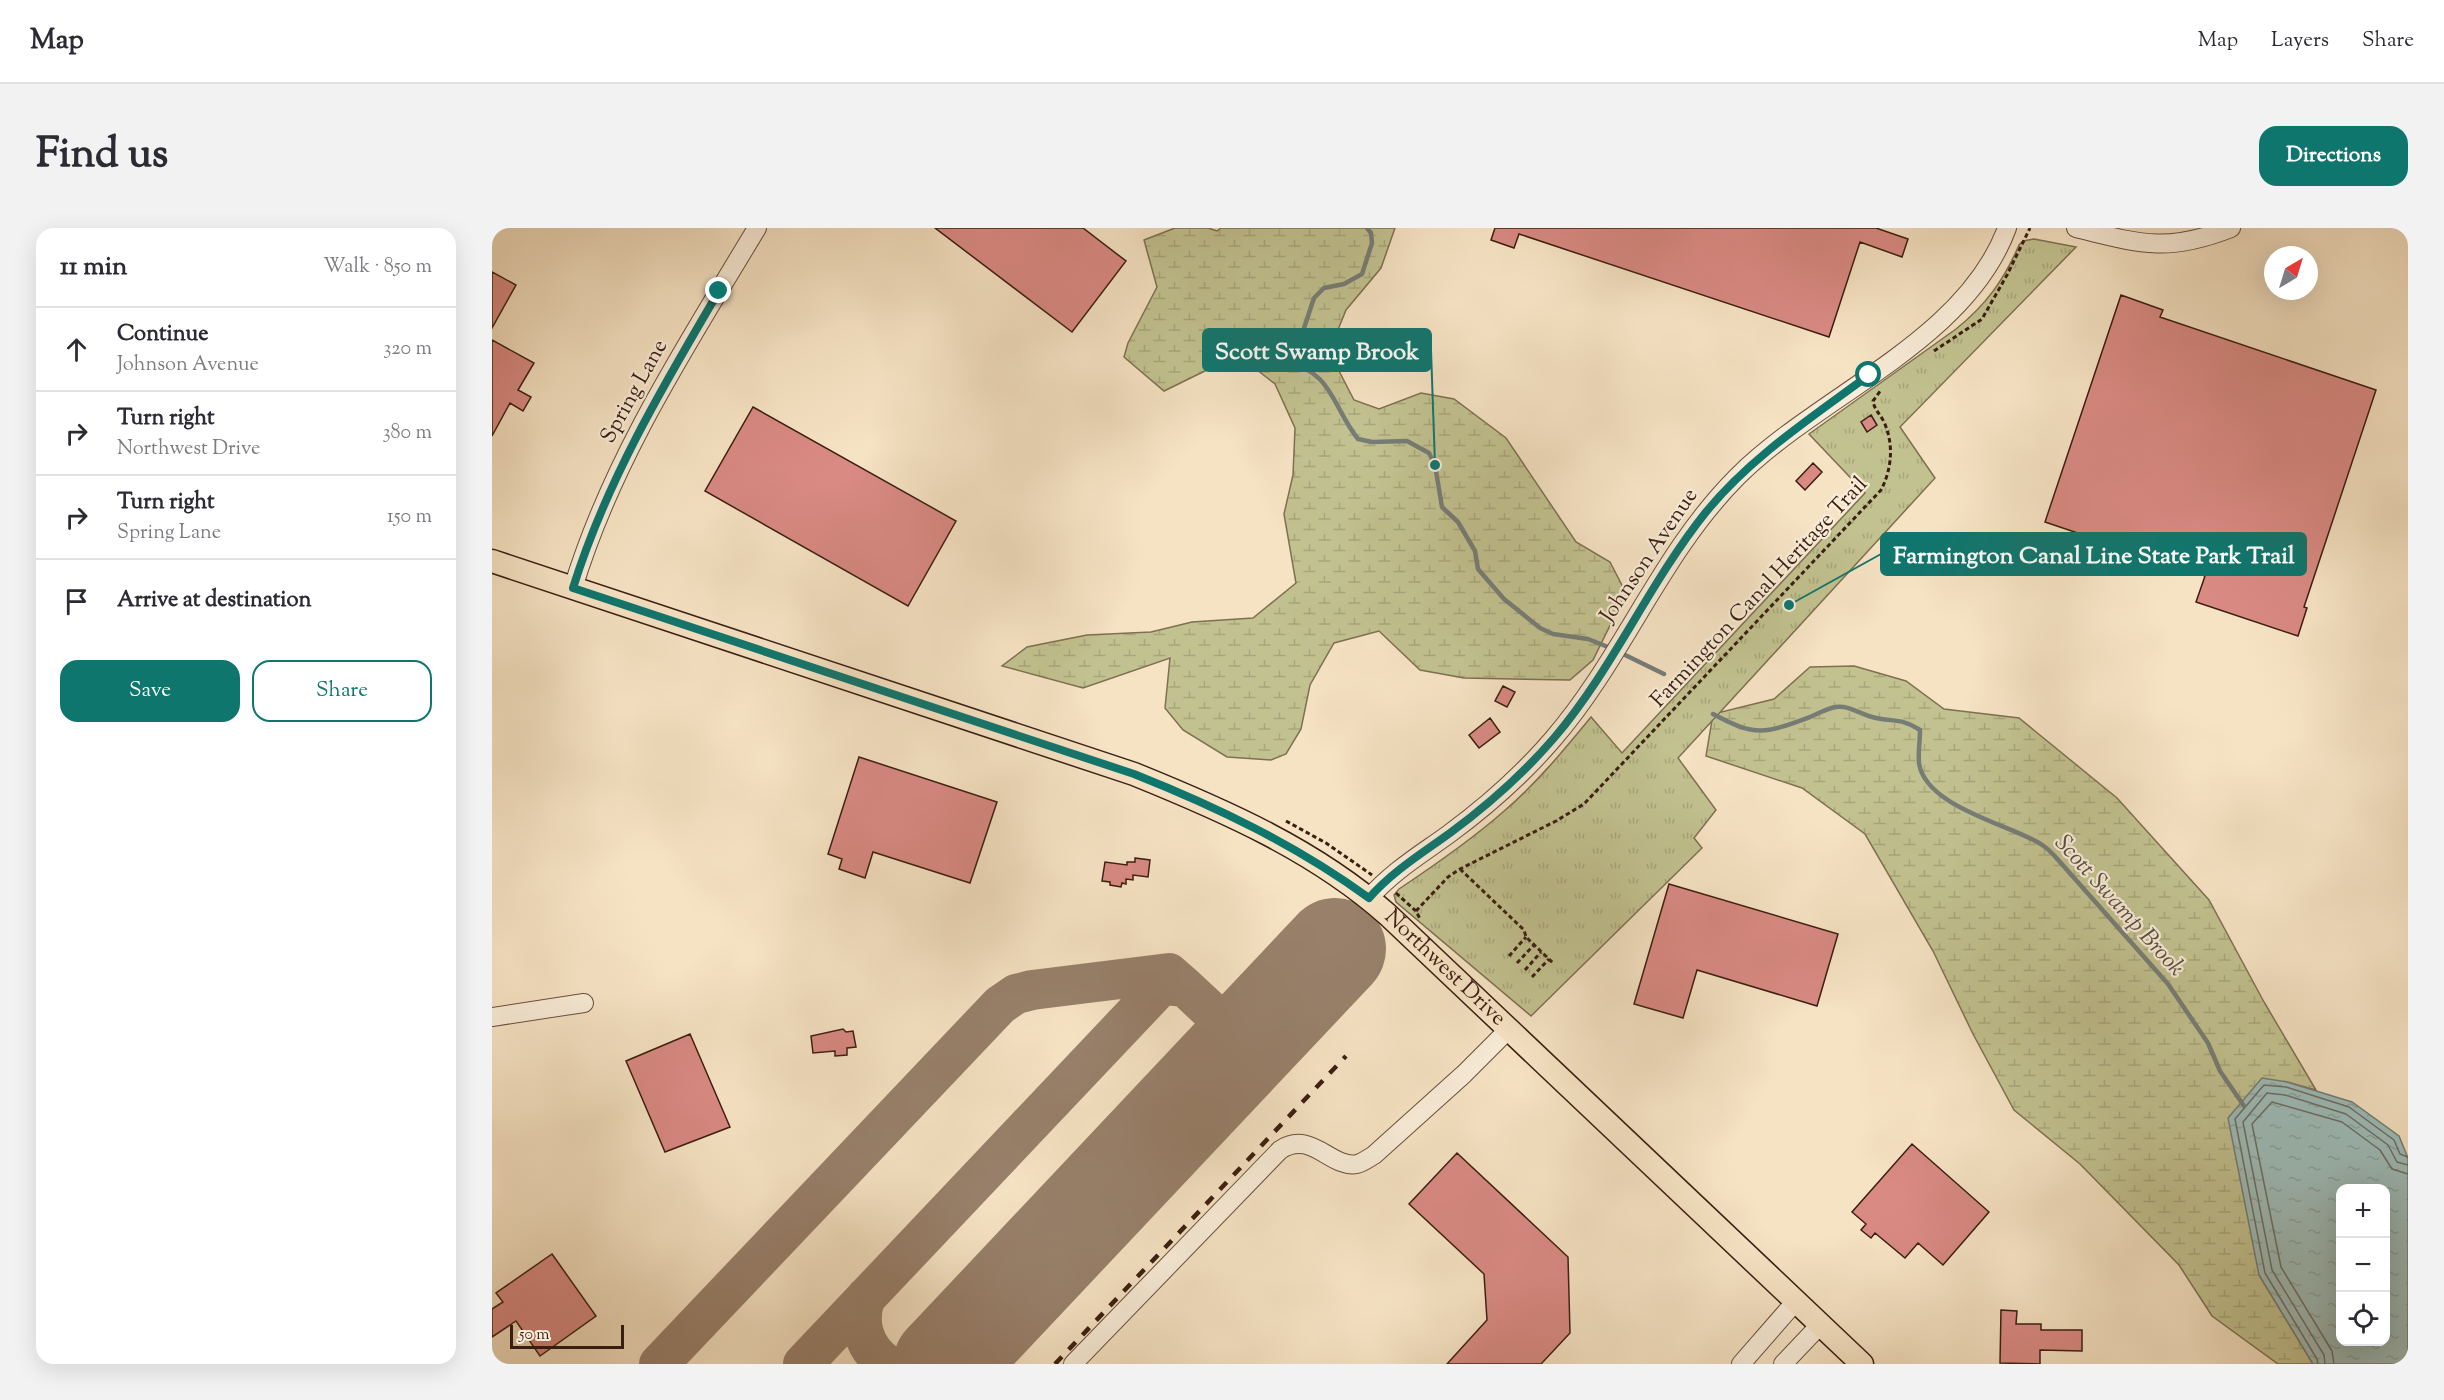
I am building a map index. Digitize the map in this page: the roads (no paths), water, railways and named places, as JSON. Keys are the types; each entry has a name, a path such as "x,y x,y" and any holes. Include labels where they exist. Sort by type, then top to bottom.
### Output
{"main road":[{"name":"Northwest Drive","path":"492,561 1134,774 1194,798 1243,822 1321,866 1369,898 1862,1364"}],"street":[{"name":"Spring Lane","path":"573,588 589,536 617,474 682,355 757,228"},
{"name":"Johnson Avenue","path":"1369,898 1391,874 1477,812 1532,763 1573,715 1695,527 1737,477 1779,441 1906,348 1956,307 1975,287 1988,268 2007,228"},
{"path":"2076,228 2150,245 2169,245 2191,242 2231,228"},
{"path":"492,1017 584,1003"},
{"path":"1074,1364 1280,1150 1288,1145 1300,1144 1347,1163 1357,1164 1374,1155 1464,1074 1509,1029"},
{"path":"1741,1364 1796,1301"},
{"path":"1783,1364 1821,1324"}],"water":[{"path":"2262,1078 2287,1082 2352,1102 2399,1136 2408,1158 2408,1364 2313,1364 2259,1275 2228,1118"}],"waterway":[{"name":"Scott Swamp Brook","path":"1367,228 1371,233 1372,243 1362,274 1344,284 1324,288 1314,298 1303,331 1297,339 1288,343 1281,354 1285,362 1301,366 1322,382 1358,439 1372,442 1407,441 1429,453 1435,465 1442,507 1458,522 1475,551 1478,569 1504,599 1540,628 1553,634 1588,639 1613,649"},
{"name":"Scott Swamp Brook","path":"1621,653 1664,674"},
{"name":"Scott Swamp Brook","path":"1713,714 1750,730 1770,730 1841,707 1871,717 1903,722 1920,730 1919,763 1925,778 1936,791 1969,812 2039,843 2053,854 2168,984 2208,1043 2220,1071 2244,1106"}],"railway":[{"path":"1055,1364 1346,1056"}],"place":[{"name":"Scott Swamp Brook","path":"1435,465"},
{"name":"Farmington Canal Line State Park Trail","path":"1789,605"}]}
